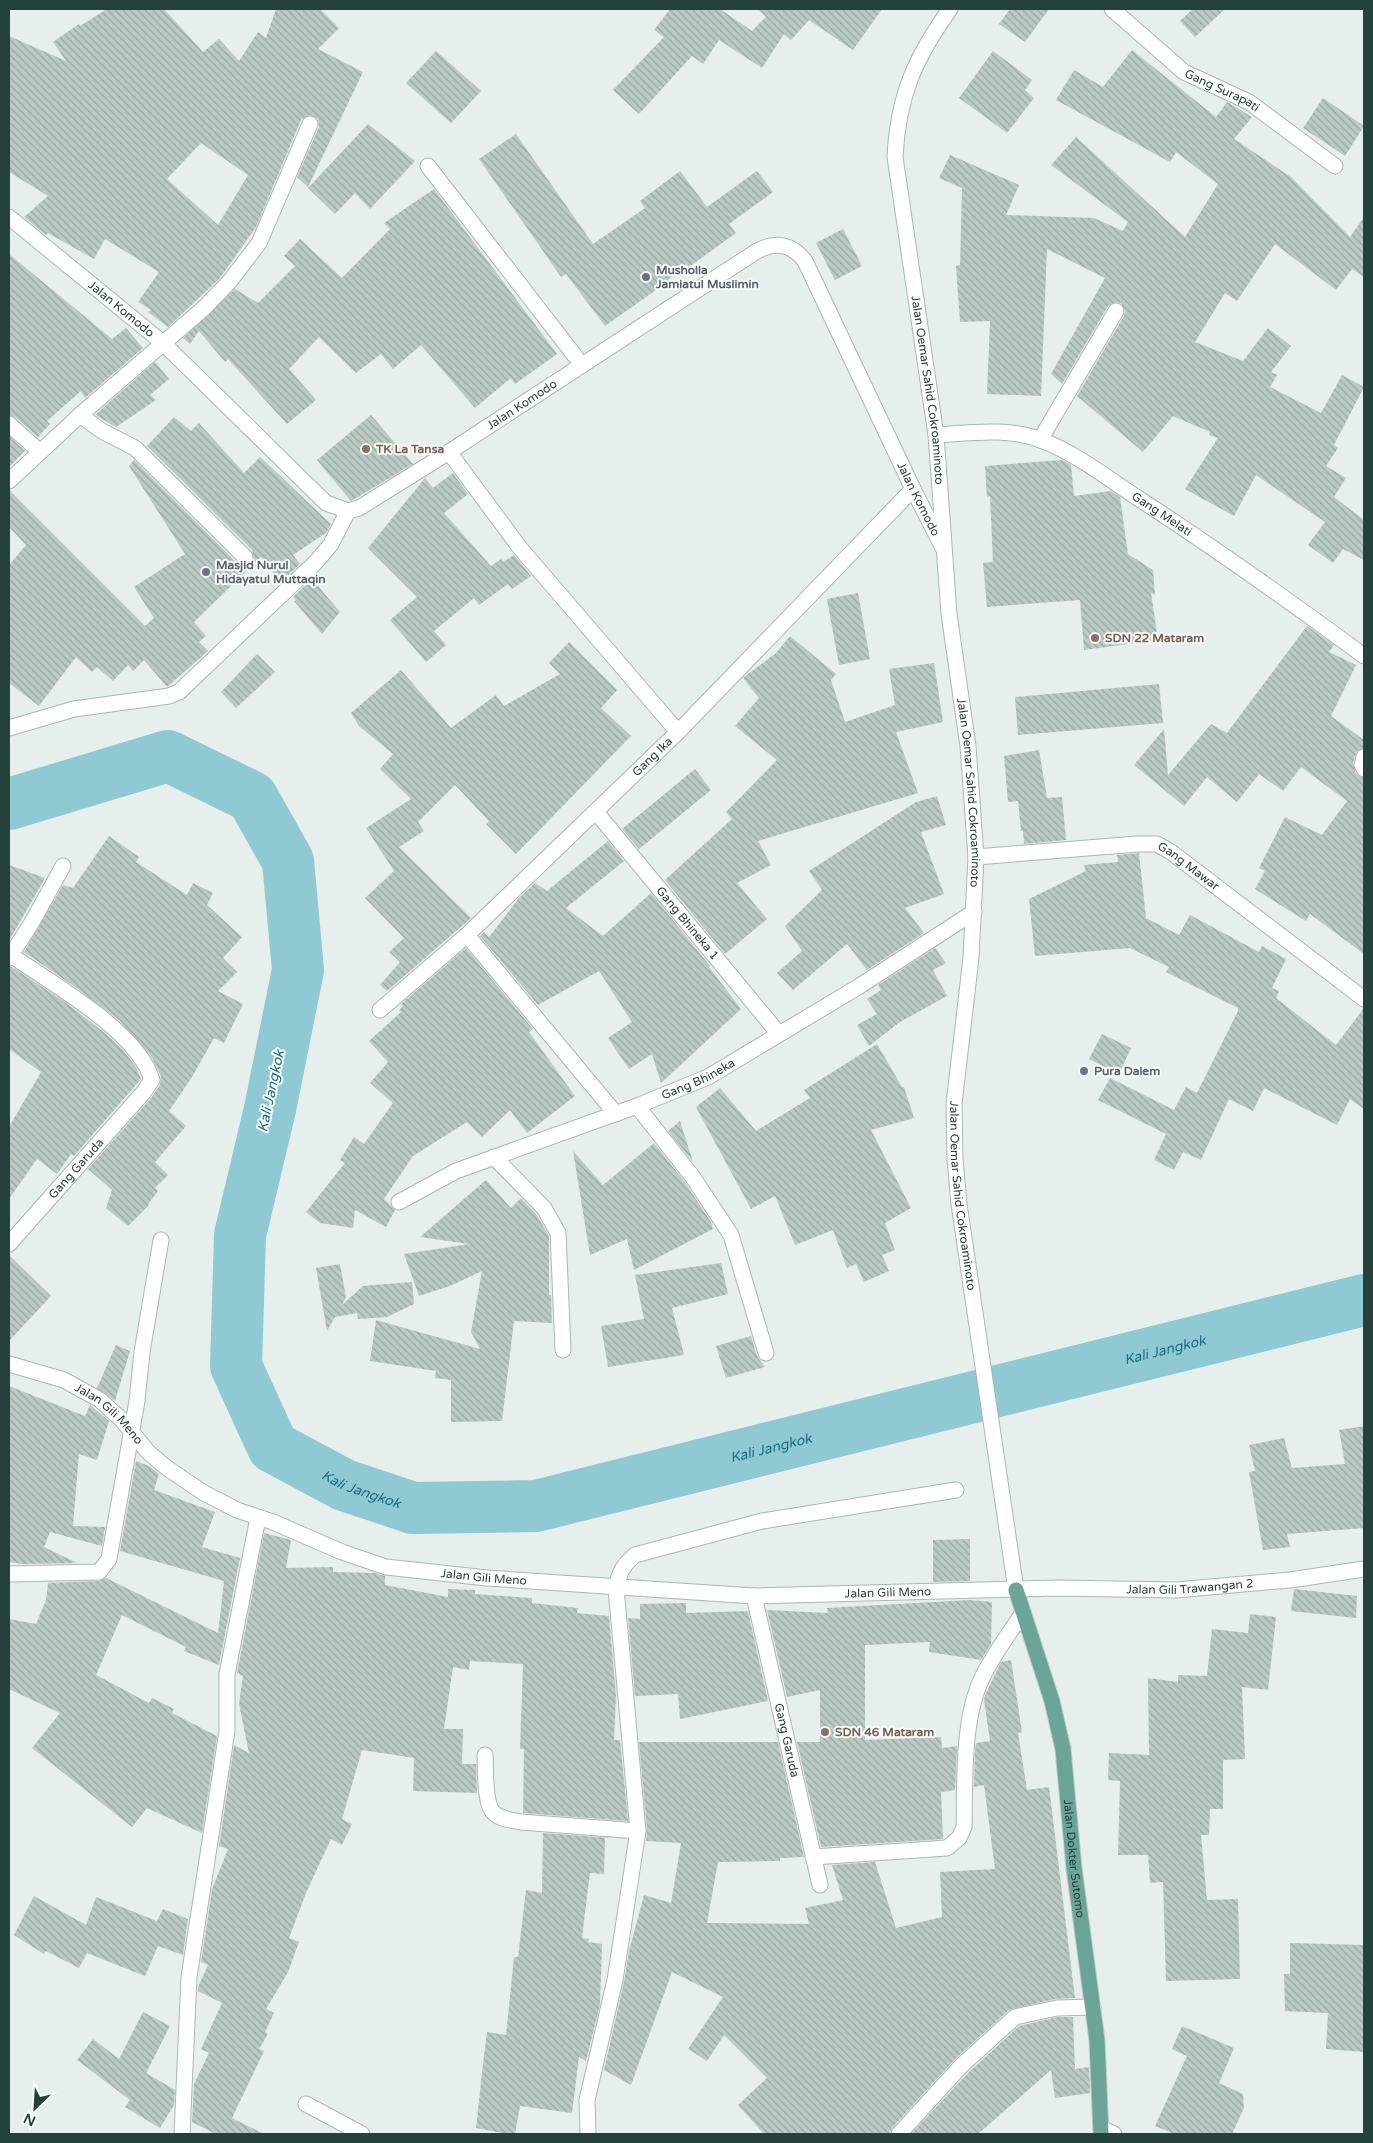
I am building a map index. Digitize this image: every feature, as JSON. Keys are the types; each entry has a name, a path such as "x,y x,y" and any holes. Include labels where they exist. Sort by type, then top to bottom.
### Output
{"main road":[{"name":"Jalan Dokter Sutomo","path":"1016,1590 1022,1614 1052,1701 1062,1749 1074,1868 1094,2007 1105,2132"}],"street":[{"name":"Jalan Oemar Sahid Cokroaminoto","path":"950,9 925,44 906,87 900,110 896,149 897,178 936,435 949,614 968,746 976,857 974,912 954,1104 955,1159 959,1204 1016,1590"},
{"name":"Gang Surapati","path":"1112,9 1184,72 1249,102 1335,166"},
{"path":"9,481 80,415 204,308 230,281 259,243 310,124"},
{"path":"428,166 582,365"},
{"name":"Jalan Komodo","path":"9,217 163,343 326,503 348,511 358,508 449,452 757,250 773,245 789,247 798,252 808,266 913,489 943,548"},
{"path":"1040,440 1116,311"},
{"path":"80,415 102,430 135,448 245,557"},
{"path":"9,424 40,452"},
{"name":"Gang Melati","path":"936,435 1014,433 1040,440 1089,466 1225,555 1364,656"},
{"path":"449,452 520,548 678,732"},
{"name":"Gang Ika","path":"380,1010 467,935 538,864 596,812 678,732 913,489"},
{"path":"9,728 74,709 169,696 179,692 316,562 332,544 348,511"},
{"path":"1364,757 1362,764 1364,769"},
{"name":"Gang Bhineka 1","path":"596,812 778,1034"},
{"name":"Gang Mawar","path":"976,857 1157,844 1172,852 1364,999"},
{"path":"10,957 31,924 63,866"},
{"name":"Gang Bhineka","path":"399,1202 456,1172 616,1114 708,1077 858,987 974,912"},
{"path":"467,935 616,1114"},
{"name":"Gang Garuda","path":"9,1244 144,1093 152,1080 148,1068 105,1020 10,957"},
{"path":"637,1106 692,1176 731,1235 766,1353"},
{"path":"494,1157 544,1208 558,1233 563,1350"},
{"path":"9,1574 99,1572 108,1559 131,1434 160,1240"},
{"name":"Jalan Gili Meno","path":"9,1364 64,1380 100,1400 122,1420 131,1434 155,1457 216,1500 342,1552 386,1567 487,1578 754,1596 1016,1590"},
{"path":"588,2134 587,2100 615,1980 638,1831 616,1588 618,1574 624,1564 635,1554 762,1521 956,1490"},
{"path":"182,2134 189,1977 226,1731 227,1674 258,1518"},
{"name":"Jalan Gili Trawangan 2","path":"1016,1590 1176,1590 1290,1580 1364,1569"},
{"name":"Gang Garuda","path":"754,1596 820,1885"},
{"path":"813,1857 947,1848 959,1838 964,1827 968,1736 973,1706 982,1676 1022,1614"},
{"path":"485,1755 488,1805 493,1813 503,1818 521,1822 638,1831"},
{"path":"899,2134 961,2066 1015,2017 1057,2008 1094,2007"},
{"path":"306,2104 362,2134"}],"building":[{"path":"107,9 164,9 203,52 219,39 239,61 258,32 266,38 276,9 320,9 339,28 318,49 363,72 308,187 297,177 319,127 318,119 309,115 301,120 256,227 220,278 168,327 148,312 151,310 138,302 159,272 105,239 94,259 48,233 46,235 24,217 48,196 9,172 9,36 66,61 53,42 79,24 80,26","holes":["201,143 248,175 218,225 167,179"]},
{"path":"670,9 720,9 752,31 766,17 758,9 882,9 853,50 809,20 791,40 784,34 762,68 719,40 703,64 692,56 639,114 613,90 664,37 654,30"},
{"path":"1010,9 1049,9 1025,42 999,24"},
{"path":"1193,9 1225,9 1195,37 1180,21"},
{"path":"1132,50 1216,117 1227,102 1252,117 1234,139 1291,177 1350,237 1364,217 1364,277 1352,269 1336,290 1275,244 1237,301 1225,293 1195,342 1243,361 1268,328 1291,346 1271,372 1277,375 1270,387 1321,413 1342,375 1364,387 1334,445 1338,448 1326,466 1346,478 1334,497 1364,520 1364,560 1343,549 1333,563 1308,545 1325,522 1256,475 1234,516 1185,489 1218,438 1209,435 1210,432 1173,416 1143,452 1077,396 1124,316 1125,311 1121,303 1116,302 1108,306 1062,384 1051,374 1105,278 1047,249 1041,396 987,394 990,321 960,322 956,266 960,265 962,188 939,178 950,155 1019,185 1006,215 1094,218 1123,231 1128,222 1051,165 1076,137 1185,237 1218,184 1176,152 1170,162 1056,100 1074,70 1103,87"},
{"path":"436,51 481,91 451,123 406,83"},
{"path":"993,51 1032,80 1025,90 1034,98 1007,133 959,98"},
{"path":"1323,98 1364,126 1345,156 1303,128"},
{"path":"368,124 415,161 370,209 355,193 335,214 308,188"},
{"path":"516,134 593,244 645,208 640,201 680,171 707,207 757,171 773,192 729,224 736,233 689,267 686,264 656,290 605,326 566,274 561,277 479,159"},
{"path":"434,189 557,354 515,384 511,378 475,408 421,345 393,369 381,354 356,373 319,337 289,369 316,400 287,424 228,359 225,362 199,331 190,344 183,338 235,289 258,303 295,266 284,256 300,239 342,278 390,229 384,223"},
{"path":"843,229 862,266 835,280 816,243"},
{"path":"9,254 112,339 126,328 143,348 85,398 81,391 47,421 50,424 38,437 15,417 9,415"},
{"path":"155,362 169,379 150,395 156,400 116,427 97,416 96,414"},
{"path":"371,415 413,464 351,501 317,460"},
{"path":"174,417 191,431 199,423 244,473 260,457 331,524 326,533 293,555 300,564 281,582 261,557 194,622 206,636 199,642 208,651 167,687 144,660 133,671 128,665 113,681 97,667 92,672 76,657 39,706 9,683 9,565 26,545 9,527 9,490 145,626 154,618 134,587 185,554 129,466 134,460 238,564 247,566 254,560 252,550 147,446"},
{"path":"9,436 25,451 9,467"},
{"path":"1062,460 1071,465 1074,496 1111,491 1120,497 1128,554 1153,570 1155,595 1151,593 1158,640 1084,650 1080,600 987,607 983,563 993,562 990,496 987,497 985,466"},
{"path":"453,473 468,494 444,513 491,566 501,559 503,562 514,555 531,576 512,589 508,584 479,605 474,598 434,631 446,645 426,662 390,620 417,597 368,548 425,478 433,488"},
{"path":"312,579 340,612 322,634 294,601 296,600 293,597"},
{"path":"858,593 870,659 839,665 827,599"},
{"path":"1307,626 1334,645 1329,652 1356,665 1331,716 1364,740 1364,748 1357,751 1353,763 1356,774 1364,778 1364,954 1310,914 1306,921 1255,889 1265,871 1259,868 1285,817 1322,835 1347,801 1301,767 1283,791 1259,774 1237,802 1207,777 1184,806 1134,765 1164,729 1168,775 1211,724 1227,733"},
{"path":"790,636 836,674 831,680 845,722 895,705 889,669 934,663 943,722 896,732 918,793 758,841 771,865 737,883 767,919 725,954 665,880 732,819 726,812 777,760 735,726 759,698 743,678 776,653"},
{"path":"569,642 617,690 601,708 631,736 516,854 486,824 489,821 455,785 418,822 424,831 399,847 471,918 387,991 380,985 400,962 389,952 404,938 365,898 394,871 366,828 411,799 380,769 393,754 359,726 351,713 401,670 451,728 496,695 504,706 560,674 549,663"},
{"path":"257,654 275,672 236,708 221,692"},
{"path":"1159,684 1163,723 1018,735 1015,697"},
{"path":"1039,750 1047,798 1062,797 1066,840 1024,844 1018,801 1008,802 1004,756"},
{"path":"695,769 711,790 639,849 622,829"},
{"path":"937,796 946,825 921,832 944,894 905,908 924,933 867,970 847,944 793,990 777,973 802,951 785,926 822,890 809,871 916,802"},
{"path":"109,836 139,857 136,862 187,895 193,883 213,893 207,905 242,937 223,958 237,972 218,991 243,1004 224,1043 214,1038 192,1077 169,1111 186,1126 155,1162 168,1175 155,1188 158,1191 149,1205 128,1226 106,1208 112,1190 88,1169 151,1098 160,1085 161,1076 151,1056 119,1020 24,952 63,885 73,888"},
{"path":"608,841 624,861 566,908 603,936 651,893 710,966 741,1009 661,1083 652,1054 629,1069 608,1038 632,1022 599,971 538,1005 480,936 484,932 489,937 519,898 535,883 547,891"},
{"path":"1139,853 1146,918 1179,935 1190,915 1259,952 1262,946 1286,959 1272,988 1279,991 1276,998 1336,1045 1364,1008 1364,1109 1350,1099 1337,1125 1264,1088 1253,1111 1229,1099 1201,1160 1183,1152 1174,1170 1154,1160 1166,1134 1098,1100 1110,1078 1174,1110 1186,1087 1197,1093 1238,1011 1238,1008 1166,972 1169,967 1130,948 1035,956 1029,899 1086,871 1084,865 1118,862 1117,855"},
{"path":"9,865 45,878 9,941"},
{"path":"466,948 533,1029 529,1032 575,1096 527,1133 510,1110 482,1137 467,1122 413,1156 384,1199 395,1210 386,1227 355,1210 353,1228 320,1223 306,1212 345,1163 340,1160 354,1137 364,1144 393,1103 370,1083 388,1062 369,1041 401,1012 399,1010 403,1006 401,1004"},
{"path":"935,948 946,963 933,970 947,996 900,1022 869,1046 857,1025 877,1014 867,999 881,990 878,985"},
{"path":"9,967 12,967 65,1002 106,1034 123,1050 136,1067 141,1079 74,1156 71,1154 57,1174 37,1159 9,1199 9,1127 41,1072 9,1049"},
{"path":"1102,1034 1131,1048 1119,1074 1089,1059"},
{"path":"877,1044 902,1087 904,1087 914,1118 871,1130 911,1208 885,1223 895,1250 882,1255 889,1271 864,1282 856,1264 847,1268 833,1230 795,1245 775,1196 751,1209 696,1107 720,1088 756,1131 810,1098 804,1090"},
{"path":"680,1121 693,1162 668,1131"},
{"path":"654,1143 684,1181 711,1222 713,1229 634,1270 627,1239 590,1255 573,1151 603,1185"},
{"path":"486,1180 511,1208 521,1198 536,1214 549,1236 549,1295 551,1295 552,1323 514,1321 502,1421 451,1422 451,1380 435,1378 436,1371 370,1361 376,1320 480,1349 471,1332 482,1271 450,1286 419,1296 404,1254 469,1244 420,1237"},
{"path":"9,1255 51,1296 9,1341"},
{"path":"721,1263 728,1294 672,1308 684,1355 608,1367 601,1326 644,1319 635,1275"},
{"path":"340,1264 346,1297 342,1305 363,1286 412,1282 414,1304 387,1317 358,1319 357,1313 335,1317 327,1331 316,1268"},
{"path":"751,1336 757,1356 765,1367 726,1378 716,1346"},
{"path":"116,1345 130,1351 115,1401 97,1388"},
{"path":"9,1386 85,1416 90,1405 109,1421 97,1460 79,1454 73,1526 105,1527 102,1546 50,1532 44,1547 77,1563 24,1564 9,1562"},
{"path":"1364,1426 1364,1528 1287,1534 1290,1547 1263,1550 1249,1472 1255,1471 1249,1445 1284,1438 1292,1468 1345,1464 1339,1430"},
{"path":"136,1461 149,1466 159,1474 154,1490 215,1512 202,1547 240,1558 219,1665 184,1651 186,1647 122,1615 96,1675 149,1703 152,1698 174,1709 172,1713 217,1736 202,1833 147,1808 132,1827 32,1748 60,1713 9,1689 9,1619 36,1624 46,1600 48,1583 99,1581 106,1578 218,1633 224,1581 120,1551"},
{"path":"264,1533 291,1540 286,1568 333,1567 333,1572 375,1573 385,1576 385,1585 448,1597 448,1589 475,1590 475,1594 532,1598 532,1603 578,1608 577,1613 609,1616 616,1696 614,1740 620,1740 628,1821 523,1813 524,1749 520,1749 523,1664 470,1661 469,1670 453,1667 444,1729 463,1729 462,1764 476,1764 477,1793 413,1791 414,1758 362,1750 342,1819 352,1824 342,1845 331,1839 306,1893 289,1938 299,1942 288,1972 266,2009 274,2013 265,2032 268,2034 259,2049 264,2051 232,2118 264,2134 216,2134 192,2122 194,2084 209,2053 201,2049 222,2003 198,1991 198,1987 208,1965 201,1962 212,1889 228,1849 219,1846 234,1745 249,1753 239,1704 243,1676 237,1673"},
{"path":"970,1539 970,1581 933,1582 933,1540"},
{"path":"1294,1589 1357,1596 1356,1618 1291,1611"},
{"path":"970,1600 992,1602 991,1644 981,1660 929,1652 930,1642 865,1645 865,1740 941,1737 942,1748 957,1746 955,1790 941,1792 943,1839 821,1847 797,1742 820,1742 820,1690 787,1697 767,1610 828,1613 827,1608"},
{"path":"686,1603 686,1613 748,1611 768,1701 680,1719 678,1694 635,1696 628,1618 640,1619 640,1604"},
{"path":"1250,1614 1276,1617 1268,1690 1242,1687 1245,1759 1223,1760 1223,1809 1210,1809 1209,1835 1201,1835 1207,1900 1238,1899 1240,1979 1166,1981 1163,1882 1150,1883 1148,1855 1118,1855 1120,1781 1108,1780 1109,1753 1149,1755 1148,1678 1178,1682 1178,1675 1207,1676 1212,1629 1248,1633"},
{"path":"1011,1660 1022,1732 1018,1733 1027,1790 1049,1787 1075,1998 1055,1999 1009,2010 954,2060 892,2128 890,2134 764,2134 738,2105 767,2078 724,2035 707,2061 688,2049 723,1997 672,1972 631,2085 604,2070 629,1951 644,1895 671,1903 681,1843 646,1841 647,1830 639,1742 778,1742 804,1857 780,1858 780,1861 718,1862 707,1923 809,1924 805,1908 843,1900 832,1865 875,1862 896,1928 942,1917 940,1872 995,1869 984,1785 974,1787 975,1751 976,1743 990,1741 984,1700 985,1695 1001,1662"},
{"path":"543,1833 612,1838 605,1838 604,1874 590,1873 582,1938 589,1939 588,1942 602,1944 600,2005 586,2061 579,2057 572,2113 520,2106 515,2134 508,2134 476,2128 484,2055 487,2032 506,2035 514,1957 518,1957 526,1890 542,1893"},
{"path":"34,1896 86,1925 96,1897 157,1921 163,1909 188,1919 183,1955 158,1946 145,1976 87,1953 79,1968 46,1951 44,1954 14,1935"},
{"path":"1290,1943 1364,1945 1364,2052 1326,2049 1328,2013 1285,2011 1284,1974 1290,1974"},
{"path":"143,2012 170,2026 146,2073 175,2090 174,2105 160,2128 125,2107 130,2100 77,2060 93,2039 119,2059"},
{"path":"1058,2017 1073,2017 1075,2069 1089,2067 1090,2093 1055,2098 1051,2070 978,2134 911,2134 968,2073 1019,2026"},
{"path":"1182,2026 1234,2048 1219,2083 1243,2094 1244,2108 1232,2134 1174,2134 1155,2126 1187,2056 1172,2049"}],"waterway":[{"name":"Kali Jangkok","path":"9,804 168,756 252,797 288,861 298,970 270,1109 240,1235 236,1366 273,1447 344,1485 413,1508 536,1506 1364,1300"}],"place":[{"name":"Musholla Jamiatul Muslimin","path":"646,277"},
{"name":"TK La Tansa","path":"366,449"},
{"name":"Masjid Nurul Hidayatul Muttaqin","path":"206,572"},
{"name":"SDN 22 Mataram","path":"1095,638"},
{"name":"Pura Dalem","path":"1084,1071"},
{"name":"SDN 46 Mataram","path":"825,1732"}]}
